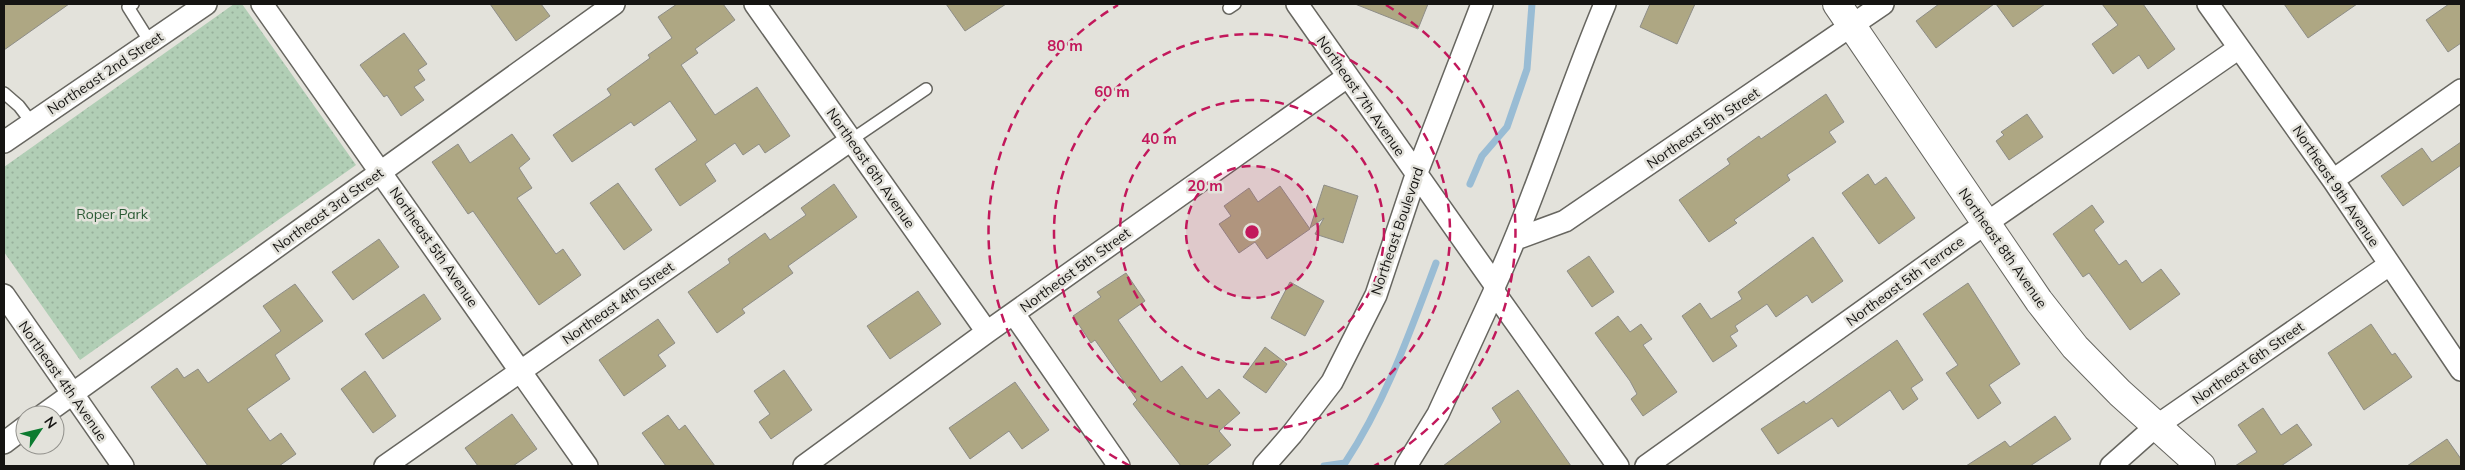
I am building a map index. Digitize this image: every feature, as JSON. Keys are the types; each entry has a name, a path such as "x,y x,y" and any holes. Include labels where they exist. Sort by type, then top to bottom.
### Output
{"street":[{"name":"Northeast 2nd Street","path":"4,142 206,4"},
{"name":"Northeast 5th Avenue","path":"262,4 587,466"},
{"name":"Northeast 3rd Street","path":"57,405 614,4"},
{"name":"Northeast 6th Avenue","path":"755,4 987,332"},
{"name":"Northeast 7th Avenue","path":"1297,4 1618,466"},
{"name":"Northeast Boulevard","path":"1264,466 1292,434 1336,373 1376,295 1416,175 1482,4"},
{"path":"1406,466 1438,414 1495,288 1516,239 1580,65 1605,4"},
{"name":"Northeast 8th Avenue","path":"1836,4 1985,224 2039,301 2075,347 2155,427 2201,466"},
{"name":"Northeast 5th Street","path":"1516,239 1565,221 1882,4"},
{"name":"Northeast 9th Avenue","path":"2208,4 2332,180 2461,370"},
{"name":"Northeast 5th Terrace","path":"1646,466 1985,224 2239,48"},
{"name":"Northeast 5th Street","path":"804,466 987,332 1347,77"},
{"path":"2332,180 2461,90"},
{"name":"Northeast 4th Street","path":"385,466 851,140"},
{"name":"Northeast 6th Street","path":"2111,466 2155,427 2389,265"},
{"name":"Northeast 4th Avenue","path":"4,295 123,466"},
{"path":"1014,314 1119,466"},
{"path":"4,442 15,435"}],"lane":[{"path":"133,4 128,7 150,42"},
{"path":"851,140 926,89"},
{"path":"4,93 19,106 32,123"}],"green space":[{"name":"Roper Park","path":"234,4 242,4 356,165 80,360 4,252 4,167"}],"building":[{"path":"4,4 69,4 4,50"},
{"path":"490,4 541,4 550,16 516,41"},
{"path":"677,4 723,4 735,20 695,49 698,53 681,65 715,115 757,87 790,136 765,153 759,144 743,155 735,143 705,164 716,181 680,206 655,169 697,140 670,101 634,126 631,122 572,162 553,135 611,95 607,89 650,58 648,55 672,38 658,17"},
{"path":"946,4 1006,4 965,31"},
{"path":"1355,4 1428,4 1418,29"},
{"path":"1650,4 1695,4 1677,44 1640,27"},
{"path":"1939,4 1994,4 1936,48 1916,21"},
{"path":"1996,4 2045,4 2013,27"},
{"path":"2102,4 2143,4 2175,49 2148,69 2139,55 2113,74 2092,44 2118,25"},
{"path":"2284,4 2357,4 2308,38"},
{"path":"2449,4 2461,4 2461,43 2448,52 2426,20"},
{"path":"404,33 427,64 418,70 425,80 414,87 424,100 401,116 387,95 384,97 360,65"},
{"path":"1826,94 1844,122 1829,132 1836,142 1787,175 1790,180 1734,220 1737,223 1709,242 1679,200 1730,164 1727,159 1759,136 1761,139"},
{"path":"2027,114 2043,137 2009,160 1996,141 2004,135 2001,132"},
{"path":"512,134 530,159 519,168 532,188 517,198 556,254 563,249 581,275 539,305 473,211 468,214 432,162 458,144 470,163"},
{"path":"2461,142 2461,165 2403,206 2381,176 2422,148 2432,162"},
{"path":"1868,174 1875,185 1886,177 1915,218 1879,244 1842,193"},
{"path":"618,183 652,230 624,250 590,203"},
{"path":"834,184 857,217 788,266 793,273 742,309 745,313 717,333 688,292 730,263 728,259 765,233 770,240 806,215 801,208"},
{"path":"1324,185 1358,196 1343,243 1315,234 1324,218 1310,228"},
{"path":"1280,186 1310,229 1267,259 1255,242 1239,253 1219,224 1231,216 1224,206 1249,188 1258,202"},
{"path":"2092,205 2104,222 2094,230 2119,265 2126,260 2142,283 2161,269 2180,294 2130,330 2089,273 2083,277 2053,234"},
{"path":"1813,237 1843,281 1812,303 1807,295 1776,317 1767,304 1735,326 1738,331 1730,336 1737,346 1713,362 1682,316 1700,303 1711,319 1742,299 1738,292"},
{"path":"379,239 399,267 353,300 332,272"},
{"path":"1589,256 1614,292 1592,307 1567,271"},
{"path":"1126,273 1145,301 1118,320 1161,382 1182,366 1207,399 1219,389 1240,413 1219,431 1231,445 1206,466 1181,466 1133,404 1137,400 1095,340 1091,343 1073,316 1101,297 1097,292"},
{"path":"1290,282 1324,301 1305,336 1271,318"},
{"path":"1968,283 2020,364 1989,385 2001,403 1978,419 1946,373 1958,365 1923,314"},
{"path":"295,284 323,321 275,355 290,379 247,409 270,441 281,433 296,454 279,466 208,466 151,387 177,368 184,378 198,369 208,383 281,331 263,306"},
{"path":"918,291 941,324 890,359 867,326"},
{"path":"424,294 441,319 383,359 365,334"},
{"path":"1618,316 1630,332 1641,324 1652,339 1643,345 1677,392 1643,416 1631,399 1637,394 1630,381 1595,333"},
{"path":"658,319 675,343 658,355 666,366 624,396 599,360"},
{"path":"2371,324 2392,355 2395,353 2412,377 2364,410 2328,353"},
{"path":"1897,340 1923,380 1911,388 1918,399 1903,410 1890,390 1838,427 1832,418 1778,454 1761,429 1804,401 1806,404"},
{"path":"1265,347 1287,364 1266,393 1243,377"},
{"path":"784,370 812,410 771,439 759,422 770,414 754,391"},
{"path":"365,371 396,416 373,433 341,389"},
{"path":"1015,382 1049,430 1022,449 1009,431 970,459 949,428"},
{"path":"1518,390 1571,466 1443,466 1501,422 1492,408"},
{"path":"2263,408 2281,435 2297,424 2312,445 2281,466 2235,466 2257,452 2238,425"},
{"path":"512,414 537,449 513,466 478,466 465,448"},
{"path":"668,415 679,430 685,425 715,466 666,466 642,433"},
{"path":"2055,416 2071,439 2030,466 1966,466 2005,441 2010,447"},
{"path":"2447,439 2461,459 2461,466 2407,466"}],"waterway":[{"path":"1470,184 1482,156 1507,127 1527,69 1532,4"},
{"path":"1324,466 1345,463 1360,439 1396,366 1436,263"}]}
